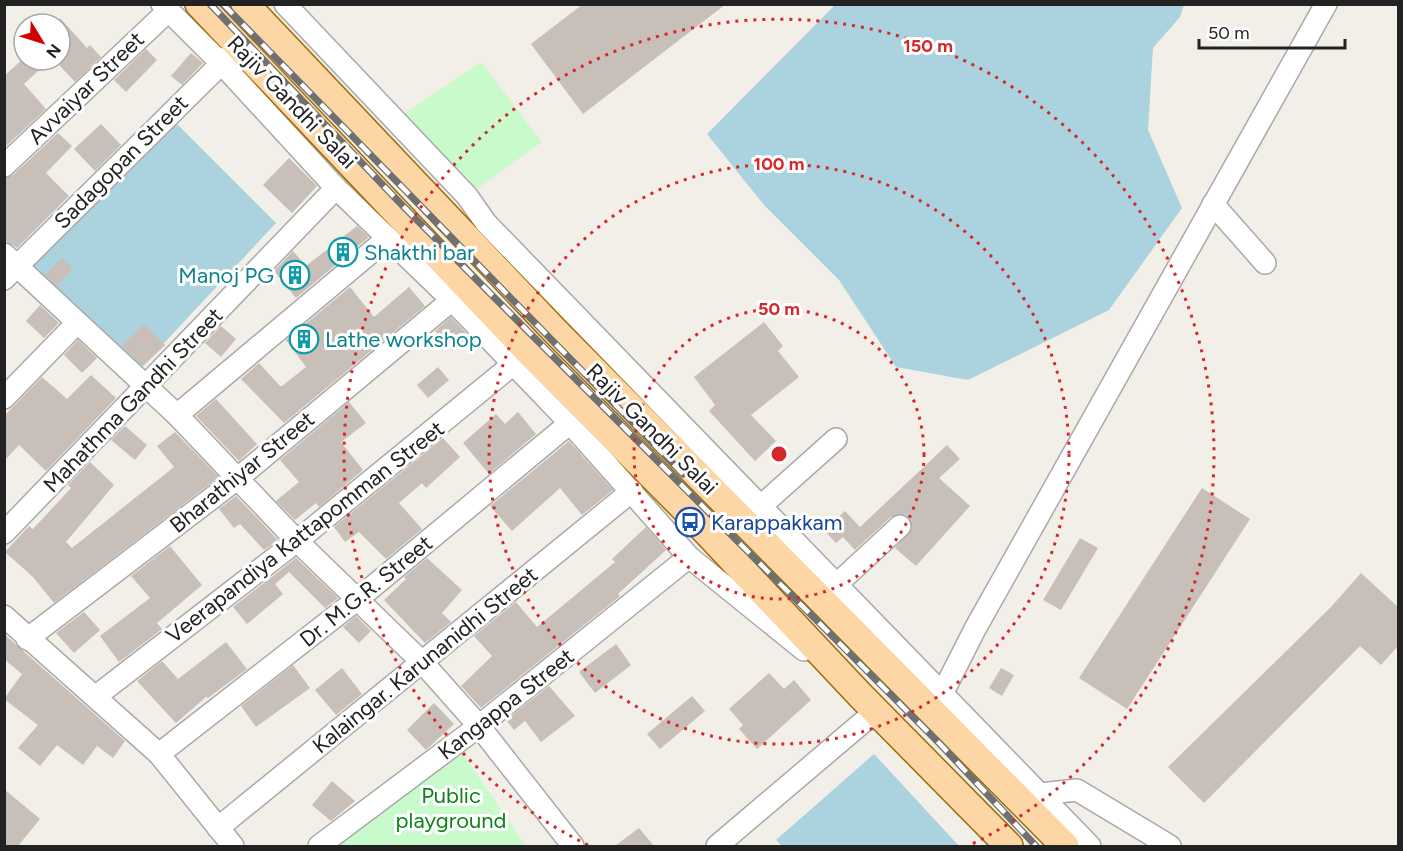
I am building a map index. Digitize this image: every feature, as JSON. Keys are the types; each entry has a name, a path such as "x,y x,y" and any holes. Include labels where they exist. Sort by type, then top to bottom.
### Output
{"main road":[{"name":"Rajiv Gandhi Salai","path":"199,4 230,55 521,358 683,507 1007,846"},
{"name":"Rajiv Gandhi Salai","path":"245,4 590,348 1028,795 1065,846"}],"street":[{"path":"285,4 383,105 466,196 590,348 762,505 942,694 1028,795 1090,846"},
{"path":"942,694 1326,4"},
{"path":"165,8 230,55 336,188 452,300 521,358 570,423 690,557 868,703 717,846"},
{"name":"Avvaiyar Street","path":"4,166 165,8"},
{"name":"Sadagopan Street","path":"9,266 230,55"},
{"name":"Mahathma Gandhi Street","path":"4,533 336,188"},
{"path":"1213,204 1265,263"},
{"path":"177,415 388,238"},
{"path":"9,266 77,323 177,415 297,541 359,598 423,663 480,726 573,846"},
{"name":"Bharathiyar Street","path":"27,639 237,479 452,300"},
{"path":"4,398 77,323"},
{"name":"Veerapandiya Kattapomman Street","path":"95,697 297,541 521,358"},
{"name":"Dr. M.G.R. Street","path":"159,754 359,598 570,423"},
{"path":"762,505 836,439"},
{"name":"Kalaingar. Karunanidhi Street","path":"218,828 632,491"},
{"path":"837,584 900,526"},
{"name":"Kangappa Street","path":"320,846 480,726 690,557"},
{"path":"4,616 27,639 159,754 233,846"},
{"path":"1028,795 1077,790 1170,846"}],"green space":[{"path":"481,62 542,142 467,196 395,120"},
{"name":"Public playground","path":"460,750 526,846 334,846"}],"water":[{"path":"835,5 1184,5 1180,17 1153,48 1148,130 1182,208 1109,310 968,380 896,367 839,280 764,205 707,134"},
{"path":"174,121 276,223 138,371 29,262"},
{"path":"874,754 959,846 782,846 776,840"}],"building":[{"path":"583,4 726,4 583,114 531,44"},
{"path":"72,31 87,48 90,45 101,57 75,82 66,72 72,72"},
{"path":"146,49 157,60 126,92 114,80"},
{"path":"191,53 203,63 182,85 171,76"},
{"path":"12,69 12,72 37,72 24,84 46,109 4,148 4,76"},
{"path":"101,124 121,145 95,171 74,149"},
{"path":"58,133 72,146 46,173 69,196 17,248 4,240 4,178 13,175"},
{"path":"289,158 317,186 292,213 263,185"},
{"path":"357,226 369,237 296,298 274,271 293,251 306,266"},
{"path":"62,258 73,269 57,286 45,275"},
{"path":"350,287 374,317 409,287 425,306 284,423 241,379 259,363 282,386 306,367 286,340"},
{"path":"40,305 59,323 44,338 26,321"},
{"path":"451,317 469,336 452,351 435,331"},
{"path":"764,322 783,346 778,351 799,377 751,415 776,441 755,461 709,411 715,405 694,377"},
{"path":"144,324 165,345 143,366 122,346"},
{"path":"221,326 236,339 221,357 205,343"},
{"path":"78,340 97,358 82,373 64,355"},
{"path":"438,367 449,380 428,398 417,385"},
{"path":"91,375 116,398 46,471 19,445 4,461 4,416 42,377 67,399"},
{"path":"216,399 257,444 239,461 196,416"},
{"path":"349,402 366,423 341,442 363,470 319,507 316,503 295,520 276,501 299,482 280,460"},
{"path":"518,412 536,434 489,474 463,443 496,414 505,424"},
{"path":"125,426 147,445 135,460 111,440"},
{"path":"175,432 219,477 54,603 33,577 5,552 29,526 33,529 71,488 68,485 90,462 114,485 66,542 72,548 174,467 157,446"},
{"path":"443,438 460,457 426,488 422,483 399,503 422,529 386,559 359,532 345,542 334,527"},
{"path":"569,441 613,490 582,515 560,488 512,531 490,506"},
{"path":"947,445 960,459 939,478 970,506 916,566 895,548 912,529 910,518 904,514 891,517 855,550 843,537 836,543 824,530 845,511 860,527"},
{"path":"1202,488 1250,519 1127,709 1079,678"},
{"path":"236,496 278,540 264,550 240,524 234,528 219,509"},
{"path":"646,527 666,550 618,594 620,596 481,708 461,686 492,656 474,636 516,602 537,627 615,562 612,559"},
{"path":"1080,538 1098,548 1061,610 1043,600"},
{"path":"170,546 202,585 157,623 162,629 119,662 100,636 150,598 131,576"},
{"path":"296,558 338,598 325,608 289,572 275,584 283,594 247,624 233,607"},
{"path":"427,558 462,590 442,613 451,622 425,643 384,600 406,579 404,577"},
{"path":"1361,573 1398,607 1398,646 1381,665 1360,646 1204,803 1168,767 1331,607"},
{"path":"84,612 100,630 74,653 56,633"},
{"path":"356,616 371,631 359,643 343,627"},
{"path":"4,634 125,741 113,758 97,746 83,765 57,745 40,766 18,748 38,725 4,699 22,674 4,659"},
{"path":"226,642 247,669 208,698 206,697 176,723 137,681 162,661 178,679"},
{"path":"616,644 631,665 595,693 579,672"},
{"path":"293,665 310,688 256,727 241,706"},
{"path":"342,668 362,694 336,715 315,690"},
{"path":"1001,668 1014,675 1002,696 989,688"},
{"path":"769,673 784,689 794,680 811,700 757,749 739,729 743,725 729,709"},
{"path":"549,686 575,716 541,742 525,721 514,730 506,720"},
{"path":"692,696 705,711 660,749 647,734"},
{"path":"434,703 454,724 426,750 407,730"},
{"path":"332,781 355,801 331,821 312,805"},
{"path":"4,789 40,819 18,846 4,846"},
{"path":"639,828 654,846 615,846"}],"railway":[{"path":"210,4 402,205 940,744 1036,846"},
{"path":"223,4 683,474"}],"place":[{"name":"Shakthi bar","path":"343,252"},
{"name":"Manoj PG","path":"295,275"},
{"name":"Lathe workshop","path":"304,339"},
{"name":"Karappakkam","path":"690,522"}]}
